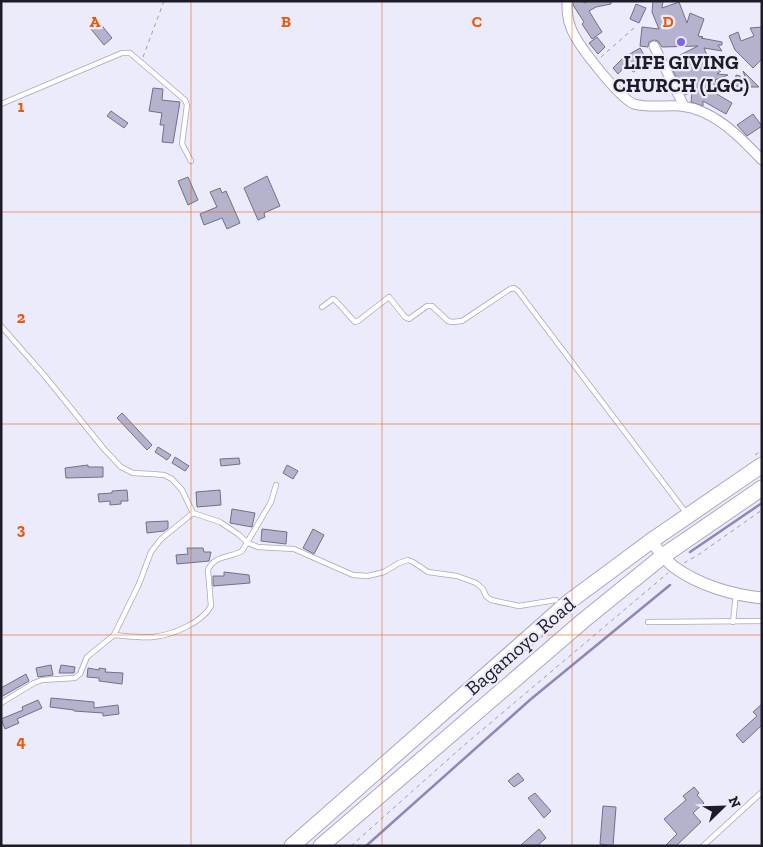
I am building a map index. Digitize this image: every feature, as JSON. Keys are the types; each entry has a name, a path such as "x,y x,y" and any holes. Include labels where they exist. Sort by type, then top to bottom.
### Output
{"highway":[{"name":"Bagamoyo Road","path":"292,846 570,601 651,541 762,465"},
{"name":"Bagamoyo Road","path":"321,846 584,620 663,556 762,488"}],"main road":[{"path":"651,541 675,567 697,580 736,594 762,598"}],"street":[{"path":"567,1 568,21 573,33 582,48 620,93 635,104 684,106 716,119 762,160"},
{"path":"654,46 684,106"}],"lane":[{"path":"1,104 122,53 130,53 185,100 187,105 182,144 191,160"},
{"path":"322,307 332,299 335,300 355,322 358,322 389,297 405,317 409,319 426,306 432,306 448,321 452,322 462,321 514,288 688,516"},
{"path":"1,326 121,467 133,473 152,474 172,479 182,490 193,513 220,522 248,543 258,547 294,549 353,575 368,576 384,572 408,560 428,572 458,576 476,583 491,600 519,606 556,600"},
{"path":"114,635 153,637 170,633 205,615 211,606 208,570 210,565 216,560 239,553 248,543 271,502 276,484"},
{"path":"1,703 42,680 75,678 80,674 88,656 114,635 139,584 151,552 161,539 193,513"},
{"path":"733,622 736,594"},
{"path":"648,622 762,621"},
{"path":"704,846 762,792"}],"path":[{"path":"141,62 164,1"},
{"path":"594,62 634,28"},
{"path":"352,846 462,747 675,567 698,555 762,510"}],"building":[{"path":"573,1 583,1 584,3 589,1 611,1 611,4 596,7 589,11 602,32 592,39 582,24 584,22 573,5"},
{"path":"653,1 663,1 662,8 679,2 687,23 690,13 704,19 698,36 722,42 722,45 718,45 722,51 704,48 711,65 725,55 731,63 717,74 728,75 715,80 718,87 710,90 732,103 726,114 703,101 703,106 691,102 692,92 685,95 668,61 698,46 662,47 658,41 654,40 649,42 648,47 640,46 642,27 659,29 652,12"},
{"path":"636,4 646,8 639,23 630,19"},
{"path":"99,22 112,38 104,45 91,29"},
{"path":"762,27 762,59 753,68 735,50 729,36 738,32 741,41 754,36 750,28"},
{"path":"597,37 605,47 598,54 589,43"},
{"path":"640,48 649,63 633,72 628,63 618,74 613,68 623,58"},
{"path":"743,71 759,87 749,87"},
{"path":"736,75 740,76 748,87 735,86"},
{"path":"153,88 163,89 162,100 180,102 173,143 162,142 164,125 160,125 162,113 149,111"},
{"path":"111,111 128,123 124,128 107,116"},
{"path":"753,114 762,126 747,136 737,125"},
{"path":"267,176 280,206 264,213 265,217 258,220 244,188"},
{"path":"188,177 198,200 188,205 178,181"},
{"path":"220,188 222,193 226,191 240,223 227,229 222,218 204,225 200,214 217,207 210,192"},
{"path":"122,413 152,445 147,450 117,418"},
{"path":"158,447 171,455 167,460 155,452"},
{"path":"175,457 189,466 185,471 172,463"},
{"path":"239,458 240,464 221,466 220,459"},
{"path":"88,465 88,467 103,467 103,477 66,478 65,468"},
{"path":"287,465 298,471 293,479 283,473"},
{"path":"127,490 128,501 121,501 121,504 110,505 110,501 99,502 98,494"},
{"path":"220,490 221,505 197,507 196,492"},
{"path":"232,509 255,513 252,527 230,523"},
{"path":"168,521 168,528 164,531 147,533 146,522"},
{"path":"262,529 287,532 286,544 261,541"},
{"path":"313,529 324,535 314,554 303,548"},
{"path":"187,548 203,548 204,552 211,552 209,561 177,564 176,555 188,554"},
{"path":"224,572 249,575 250,583 213,586 213,576 224,576"},
{"path":"51,665 53,675 38,677 36,668"},
{"path":"61,665 75,667 74,673 59,673"},
{"path":"88,668 106,669 105,672 123,673 122,684 99,681 99,678 87,677"},
{"path":"26,674 29,681 1,697 1,688"},
{"path":"51,698 94,702 94,708 118,705 119,714 103,716 103,713 50,707"},
{"path":"38,700 42,708 17,719 19,723 5,729 1,719 23,710 22,707"},
{"path":"762,704 762,725 743,743 736,735 757,716 753,712"},
{"path":"518,773 524,780 514,787 508,781"},
{"path":"694,787 699,793 697,795 704,803 693,813 701,822 676,846 665,846 677,834 664,819 686,800 683,796"},
{"path":"535,793 551,811 544,818 528,798"},
{"path":"603,806 616,807 613,846 600,844"},
{"path":"539,829 546,838 537,846 520,846"}],"waterway":[{"path":"690,552 762,503"},
{"path":"366,846 531,699 670,585"}],"place":[{"name":"LIFE GIVING CHURCH (LGC)","path":"681,42"}]}
